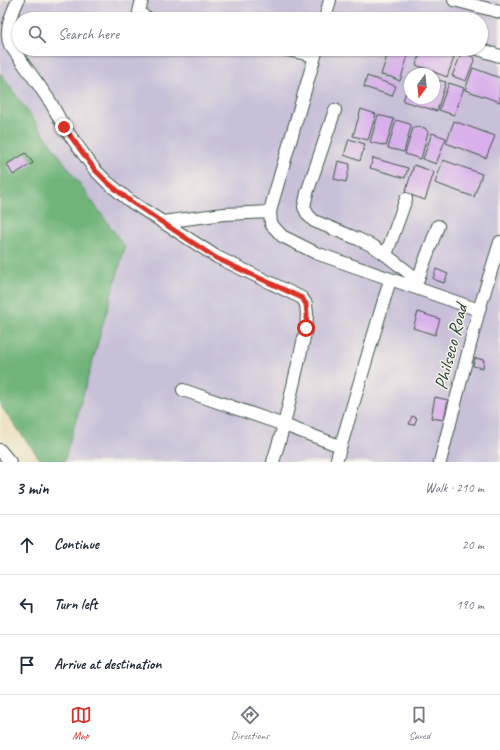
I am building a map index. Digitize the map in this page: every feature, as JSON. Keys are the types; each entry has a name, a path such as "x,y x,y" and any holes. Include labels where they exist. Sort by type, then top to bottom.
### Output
{"street":[{"path":"13,12 18,0"},
{"path":"139,12 142,0"},
{"path":"327,12 330,0"},
{"path":"454,0 500,12"},
{"path":"12,17 8,32 9,42 12,48"},
{"path":"488,52 500,56"},
{"path":"18,56 38,84 64,127 95,170 107,182 130,201 216,258 302,298 306,304 306,328 284,425 273,462"},
{"path":"315,56 270,212 271,224 282,236 316,252 390,280 416,284 479,310"},
{"path":"335,110 307,193 304,207 308,215 314,221 358,239 386,255 416,284"},
{"path":"386,255 406,199"},
{"path":"162,222 224,214 270,212"},
{"path":"416,284 438,226"},
{"name":"Philseco Road","path":"440,462 479,310 500,242"},
{"path":"336,462 390,280"},
{"path":"183,390 340,446"},
{"path":"0,450 10,462"}],"shaded area":[{"path":"4,0 500,0 500,462 42,462 0,405 0,9"}],"green space":[{"path":"0,73 125,247 64,462 42,462 0,405"}],"building":[{"path":"387,56 408,56 400,81 381,75"},
{"path":"419,56 449,56 454,58 447,77 440,74 440,68 424,68 416,65"},
{"path":"460,56 471,56 475,58 466,81 452,76"},
{"path":"473,68 500,78 500,102 465,90"},
{"path":"367,76 396,86 392,96 364,87"},
{"path":"440,80 446,82 440,101"},
{"path":"449,83 464,88 454,115 439,110"},
{"path":"413,104 439,104 437,111"},
{"path":"361,109 376,114 368,140 353,136"},
{"path":"378,115 394,119 386,146 370,142"},
{"path":"396,120 410,124 411,126 404,152 388,148"},
{"path":"454,121 495,136 486,158 446,143"},
{"path":"413,128 425,128 428,132 421,159 405,154"},
{"path":"432,133 446,138 436,164 423,159"},
{"path":"349,139 365,144 360,161 344,155"},
{"path":"26,153 33,163 13,175 7,164"},
{"path":"373,158 408,168 405,178 370,168"},
{"path":"443,160 482,174 474,197 435,183"},
{"path":"338,161 350,164 346,182 334,179"},
{"path":"414,165 434,172 425,200 405,193"},
{"path":"436,269 448,274 444,283 433,279"},
{"path":"418,312 440,319 435,335 413,328"},
{"path":"475,358 484,360 483,368 473,366"},
{"path":"435,397 448,400 444,420 431,418"},
{"path":"412,416 417,418 414,425 409,424"}],"route":[{"path":"64,127 95,170 130,201 216,258 302,298 306,304 306,328"}]}
